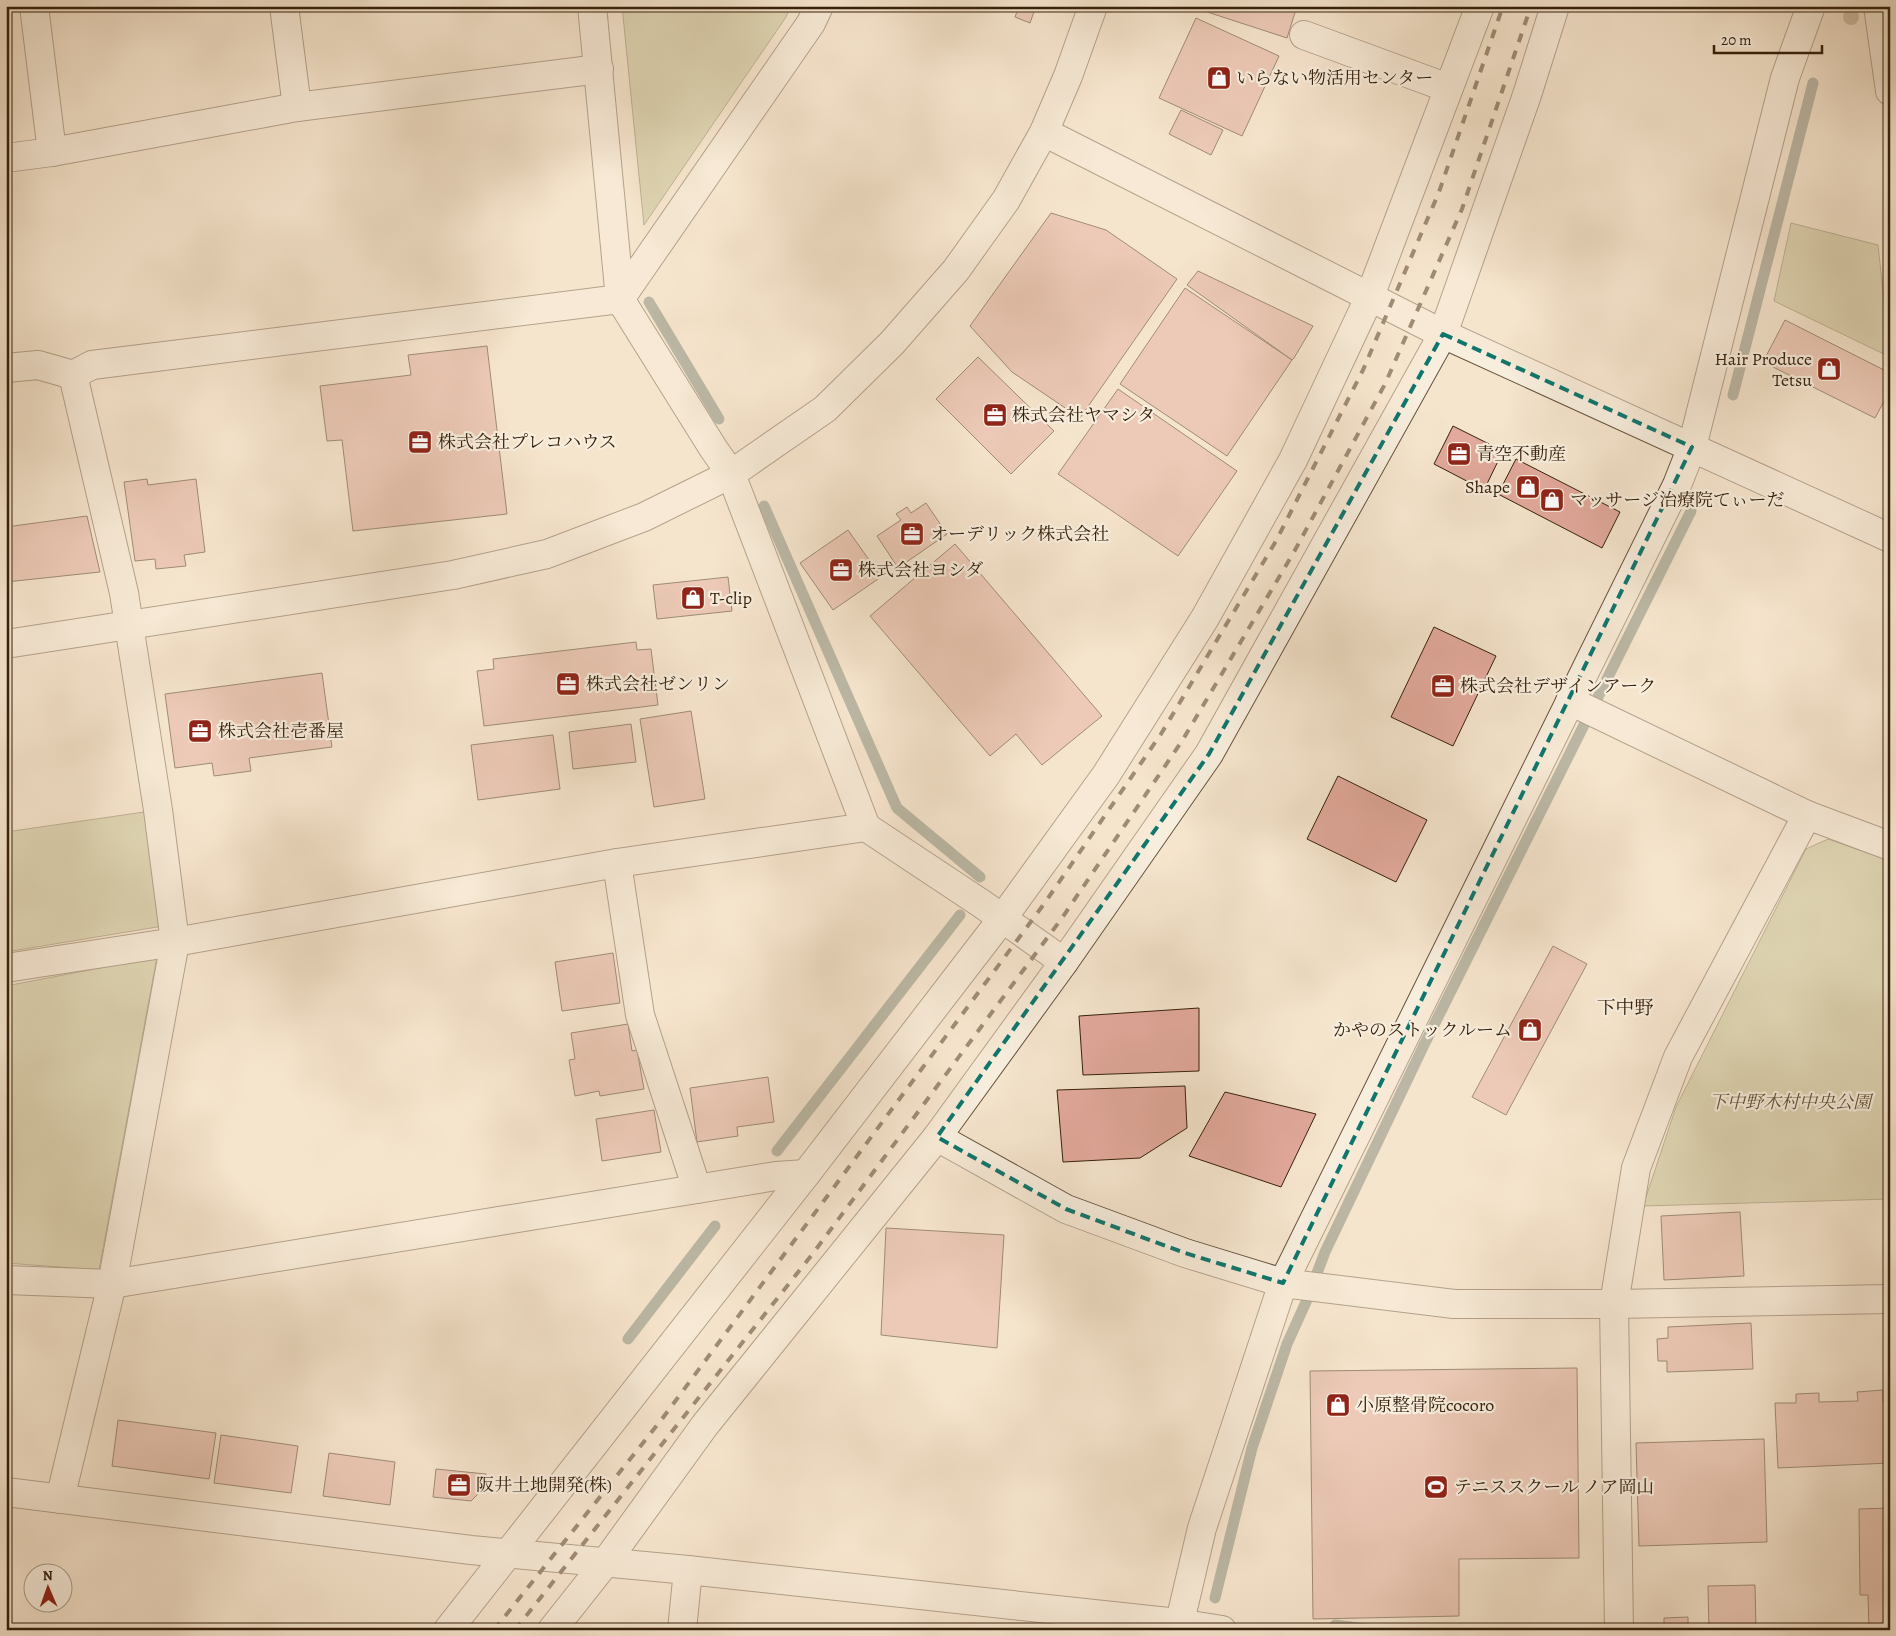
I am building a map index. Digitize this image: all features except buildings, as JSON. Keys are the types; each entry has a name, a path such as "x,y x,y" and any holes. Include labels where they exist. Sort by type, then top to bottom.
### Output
{"street":[{"path":"34,6 52,152"},
{"path":"284,6 298,107"},
{"path":"592,6 620,299 731,474 866,827 1064,962"},
{"path":"6,368 38,365 72,375 92,365 620,299 811,23 819,6"},
{"path":"6,644 453,575 547,554 644,517 731,474 825,409 892,343 956,270 1006,200 1044,132 1068,76 1093,6"},
{"path":"448,1630 806,1174 1002,919 1106,776 1205,618 1294,460 1370,296 1480,6"},
{"path":"552,1630 605,1563 705,1425 937,1137 1064,962 1209,754 1443,334 1524,104 1555,6"},
{"path":"1178,1627 1202,1528 1302,1285 1584,708 1692,447 1784,78 1810,6"},
{"path":"1878,6 1890,91"},
{"path":"1304,35 1448,88"},
{"path":"6,158 52,152 298,107 599,70"},
{"path":"1044,132 1443,334 1890,538"},
{"path":"60,1499 112,1284 175,942 158,810 124,593 72,375"},
{"path":"1584,708 1807,815 1890,846"},
{"path":"1619,1630 1614,1304 1636,1168 1678,1057 1807,815"},
{"path":"6,968 175,942 617,863 866,827"},
{"path":"617,863 640,1015 697,1189"},
{"path":"937,1137 1066,1209 1185,1253 1302,1285 1454,1304 1614,1304 1890,1299"},
{"path":"6,1280 112,1284 776,1176 806,1174"},
{"path":"6,1492 508,1553 688,1570 1178,1627 1222,1630"},
{"path":"682,1630 688,1570"}],"highlighted area":[{"path":"1443,334 1692,447 1283,1283 1185,1253 1066,1209 937,1137 1209,754"}],"green space":[{"path":"622,6 791,6 786,17 644,225"},
{"path":"1791,223 1878,245 1890,357 1774,301"},
{"path":"158,810 163,926 6,952 6,832"},
{"name":"下中野木村中央公園","path":"1828,839 1890,861 1890,1199 1643,1206 1676,1107 1806,849"},
{"path":"157,957 99,1270 6,1263 6,986"}],"waterway":[{"path":"1733,395 1813,83"},
{"path":"649,302 719,419"},
{"path":"764,506 897,808 980,877"},
{"path":"1215,1598 1252,1448 1287,1344 1306,1302 1325,1252 1424,1045 1691,511"},
{"path":"777,1151 960,915"},
{"path":"628,1339 715,1226"},
{"path":"1335,1625 1375,1630"}],"railway":[{"path":"494,1630 662,1419 1044,904 1161,734 1276,541 1363,370 1439,192 1503,6"},
{"path":"515,1630 814,1252 1062,918 1182,741 1294,552 1385,384 1462,209 1531,6"}],"place":[{"name":"いらない物活用センター","path":"1219,78"},
{"name":"Hair Produce Tetsu","path":"1829,369"},
{"name":"株式会社ヤマシタ","path":"995,415"},
{"name":"株式会社プレコハウス","path":"420,442"},
{"name":"青空不動産","path":"1459,454"},
{"name":"Shape","path":"1528,487"},
{"name":"マッサージ治療院てぃーだ","path":"1552,500"},
{"name":"オーデリック株式会社","path":"912,534"},
{"name":"株式会社ヨシダ","path":"841,570"},
{"name":"T-clip","path":"693,598"},
{"name":"株式会社ゼンリン","path":"568,684"},
{"name":"株式会社デザインアーク","path":"1443,686"},
{"name":"株式会社壱番屋","path":"200,731"},
{"name":"かやのストックルーム","path":"1530,1030"},
{"name":"小原整骨院cocoro","path":"1338,1405"},
{"name":"阪井土地開発(株)","path":"459,1485"},
{"name":"テニススクール ノア岡山","path":"1436,1487"}],"district":[{"name":"下中野","path":"1625,1008"}]}
